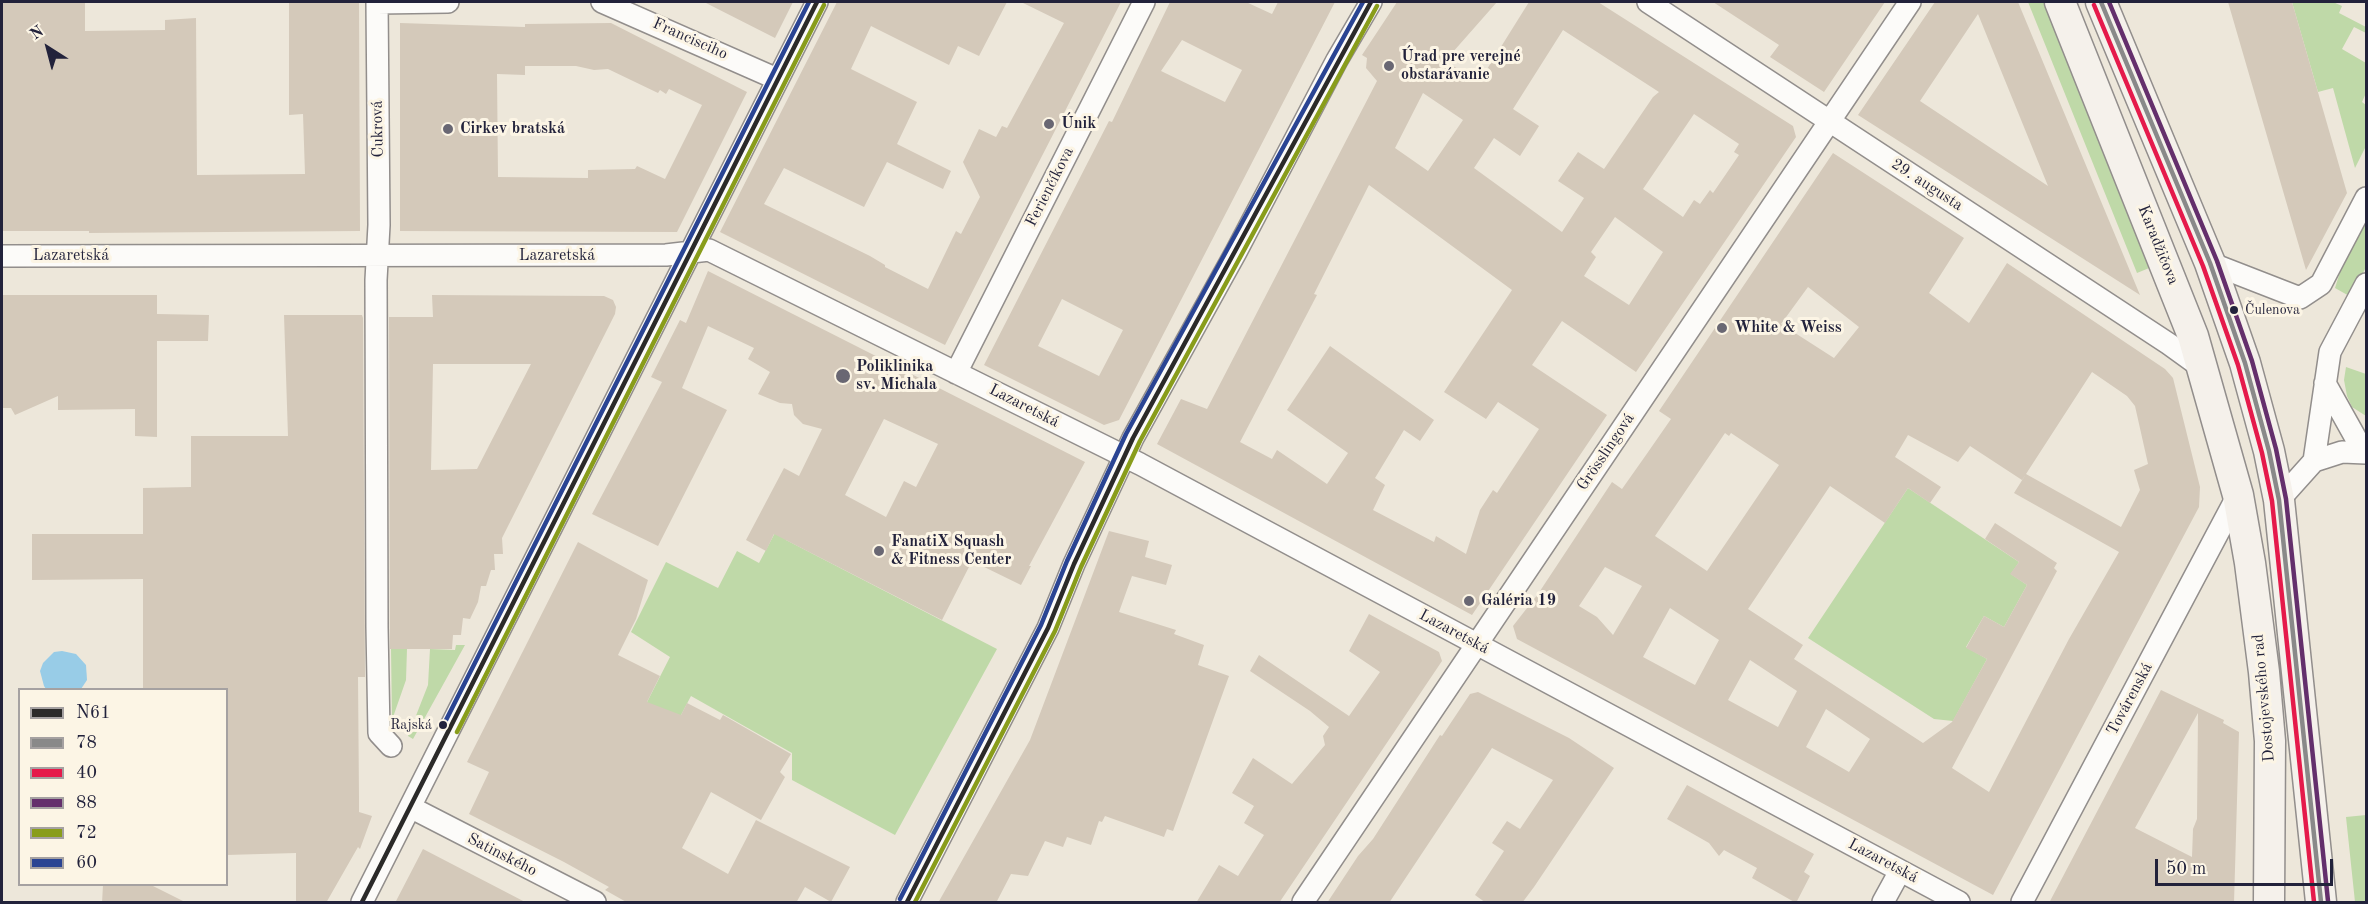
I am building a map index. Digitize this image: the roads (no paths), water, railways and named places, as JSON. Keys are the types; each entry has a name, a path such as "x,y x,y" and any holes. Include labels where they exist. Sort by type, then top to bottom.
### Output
{"main road":[{"name":"Karadžičova","path":"2060,2 2173,282 2205,370 2238,495"},
{"path":"2101,2 2210,263 2245,363 2269,451 2279,500 2321,903"},
{"name":"Dostojevského rad","path":"2238,495 2250,563 2267,707 2271,805 2269,903"}],"street":[{"path":"377,2 448,2"},
{"name":"Cukrová","path":"377,2 379,733 391,746"},
{"name":"Francisciho","path":"602,2 777,80"},
{"path":"362,903 817,2"},
{"name":"Ferienčíkova","path":"957,373 1144,2"},
{"path":"907,903 1048,628 1074,564 1126,458 1133,438 1241,243 1337,60 1371,2"},
{"name":"29. augusta","path":"1648,2 2169,344 2205,370"},
{"name":"Grösslingová","path":"1303,903 1910,2"},
{"path":"2210,263 2300,298 2321,284 2367,198"},
{"name":"Lazaretská","path":"2,256 689,254 709,250 1126,458 1959,903"},
{"path":"2314,461 2330,352 2367,284"},
{"path":"2325,383 2365,452"},
{"path":"2279,500 2314,461 2342,452 2365,452"},
{"name":"Továrenská","path":"2022,903 2238,495"},
{"name":"Satinského","path":"410,807 595,903"},
{"path":"1883,903 1900,871"}],"water":[{"path":"54,652 76,654 86,665 87,680 82,688 45,688 40,671 43,663"}],"place":[{"name":"Úrad pre verejné obstarávanie","path":"1389,66"},
{"name":"Únik","path":"1049,124"},
{"name":"Cirkev bratská","path":"448,129"},
{"name":"Čulenova","path":"2234,310"},
{"name":"White & Weiss","path":"1722,328"},
{"name":"Poliklinika sv. Michala","path":"843,376"},
{"name":"FanatiX Squash & Fitness Center","path":"879,551"},
{"name":"Galéria 19","path":"1469,601"},
{"name":"Rajská","path":"443,725"}]}
